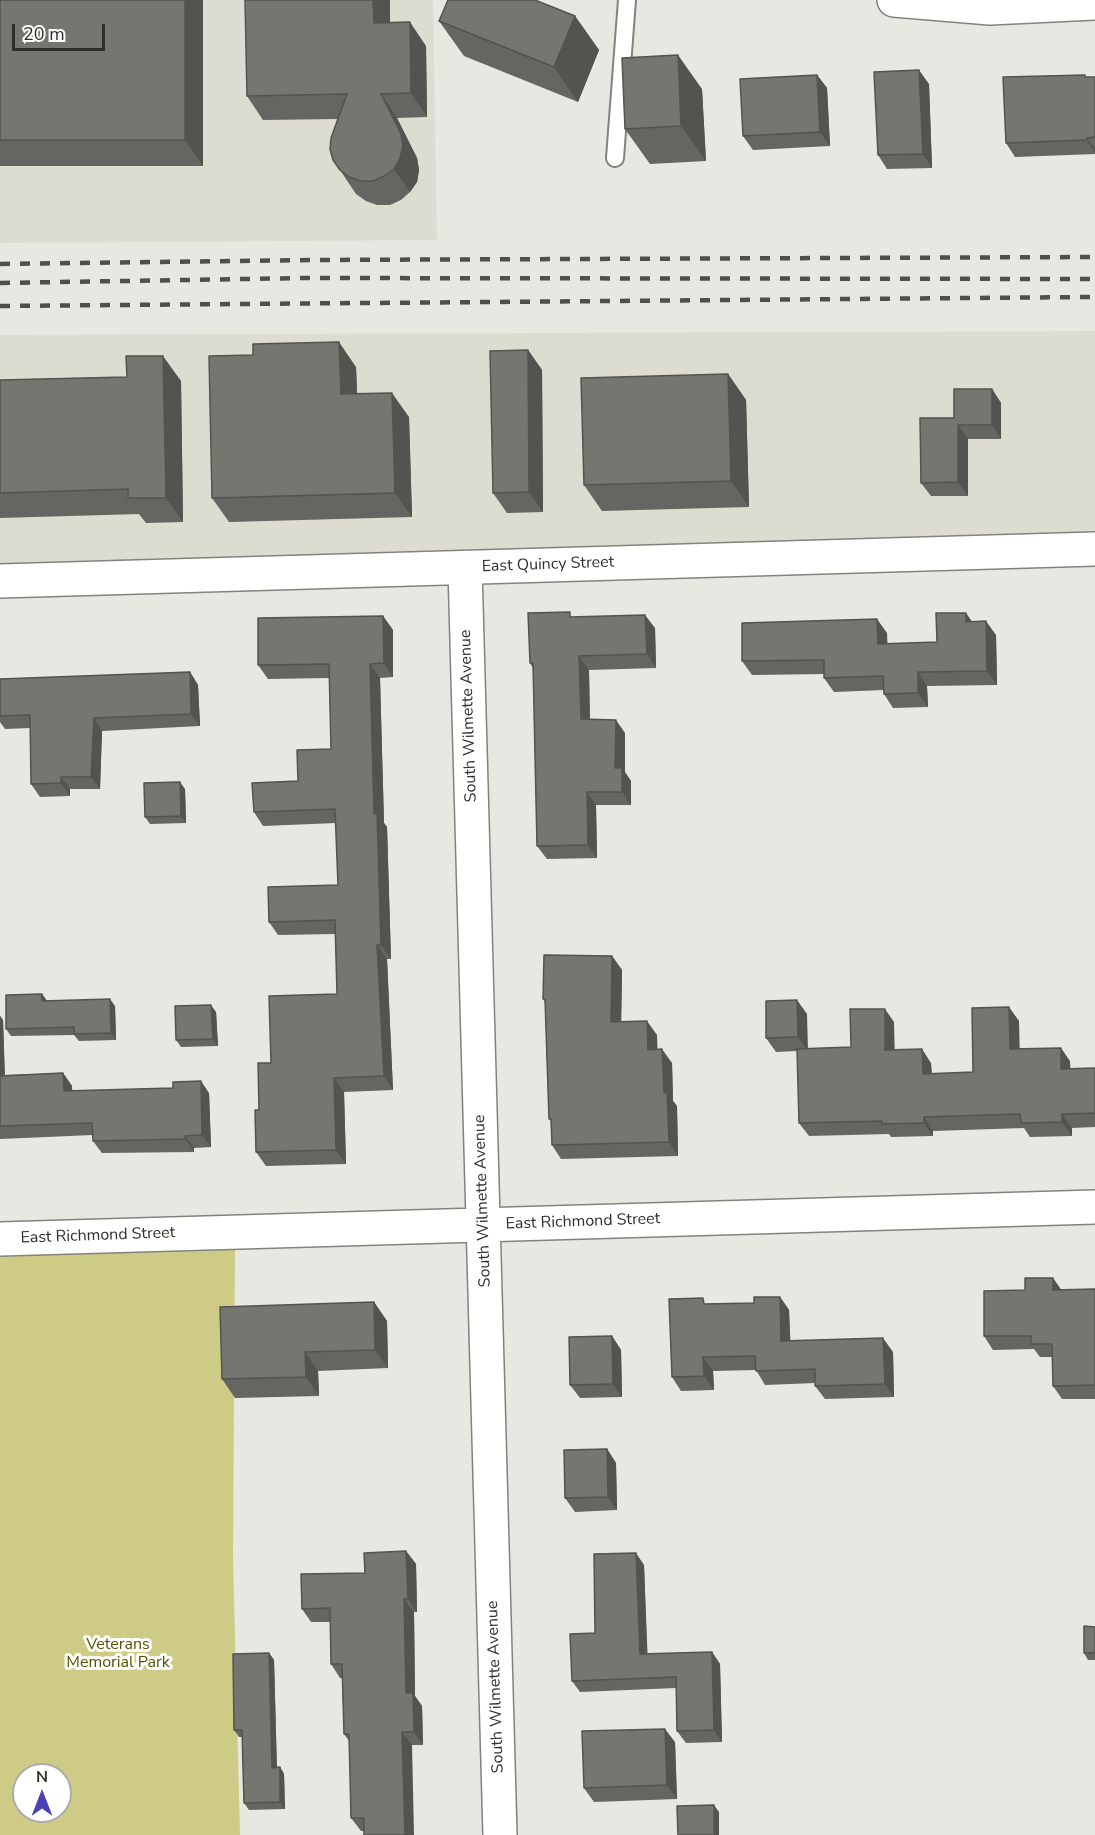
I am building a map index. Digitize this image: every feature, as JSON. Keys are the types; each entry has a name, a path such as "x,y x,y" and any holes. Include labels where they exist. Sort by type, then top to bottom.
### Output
{"street":[{"path":"894,0 990,8 1095,3"},
{"name":"East Quincy Street","path":"0,581 1095,549"},
{"name":"South Wilmette Avenue","path":"465,568 500,1835"},
{"name":"East Richmond Street","path":"0,1239 1095,1207"}],"lane":[{"path":"615,158 627,0"}],"shaded area":[{"path":"0,0 433,0 437,240 0,243"},
{"path":"1095,331 1095,533 0,568 0,335"}],"green space":[{"name":"Veterans Memorial Park","path":"235,1248 233,1559 240,1835 0,1835 0,1254"}],"building":[{"path":"0,0 185,0 185,140 0,140"},
{"path":"245,0 373,0 374,23 410,22 411,93 381,94 401,134 403,146 394,169 373,181 361,181 349,177 333,160 330,149 331,138 347,94 247,96"},
{"path":"448,0 535,0 575,16 554,67 439,21"},
{"path":"678,55 681,126 625,129 622,58"},
{"path":"919,70 923,154 878,155 874,72"},
{"path":"817,75 820,132 743,136 740,79"},
{"path":"1085,75 1085,77 1095,77 1095,137 1087,138 1087,140 1006,143 1003,77"},
{"path":"339,342 341,394 392,393 395,493 212,498 209,356 253,355 253,344"},
{"path":"528,350 529,492 493,493 490,351"},
{"path":"126,356 163,356 166,498 128,498 128,489 0,493 0,380 127,377"},
{"path":"728,374 731,481 584,485 581,378"},
{"path":"954,389 992,389 992,425 958,425 958,482 921,483 920,418 954,418"},
{"path":"570,612 570,617 645,615 647,654 579,656 581,719 616,720 615,768 622,768 622,792 587,792 588,845 537,846 533,663 530,663 528,613"},
{"path":"936,613 966,613 966,622 986,621 987,671 918,672 918,693 884,694 883,676 824,678 824,660 742,661 742,623 877,619 878,644 937,642"},
{"path":"383,616 384,663 370,664 374,814 377,814 381,945 377,945 384,1076 334,1078 336,1150 256,1152 255,1110 259,1110 258,1063 271,1063 269,996 337,994 335,920 269,922 268,887 338,885 335,809 254,812 252,783 298,781 297,750 331,749 329,664 258,665 258,618"},
{"path":"190,672 191,714 94,718 91,777 61,777 61,783 31,784 30,715 0,716 0,679"},
{"path":"180,782 181,816 145,817 144,783"},
{"path":"544,955 612,956 611,1022 647,1021 648,1050 662,1049 669,1142 552,1145 545,999 543,999"},
{"path":"42,994 42,1001 110,999 111,1033 74,1034 74,1027 6,1029 6,995"},
{"path":"797,1000 798,1037 766,1038 766,1001"},
{"path":"211,1005 213,1039 176,1040 175,1006"},
{"path":"1009,1007 1010,1049 1061,1048 1061,1069 1095,1068 1095,1113 1062,1114 1062,1122 1021,1123 1020,1114 924,1117 924,1123 882,1124 882,1121 799,1123 797,1049 851,1047 850,1009 885,1009 885,1050 922,1049 923,1074 973,1072 972,1008"},
{"path":"63,1073 64,1091 173,1088 173,1082 201,1081 202,1135 185,1136 185,1139 93,1141 92,1123 0,1126 0,1076"},
{"path":"1025,1278 1053,1278 1053,1290 1095,1289 1095,1385 1053,1386 1052,1344 1031,1344 1031,1336 984,1336 984,1291 1025,1290"},
{"path":"754,1297 780,1297 781,1341 883,1338 885,1384 815,1386 815,1369 756,1371 755,1356 703,1357 704,1376 672,1377 669,1299 703,1298 704,1304 754,1303"},
{"path":"374,1302 375,1350 305,1352 306,1377 222,1379 220,1307"},
{"path":"612,1336 613,1384 570,1385 569,1337"},
{"path":"607,1449 608,1497 565,1498 564,1450"},
{"path":"406,1551 408,1599 404,1599 406,1693 413,1693 414,1732 402,1732 405,1835 364,1835 364,1818 351,1818 349,1734 344,1734 342,1664 331,1664 330,1608 302,1609 301,1574 365,1573 364,1553"},
{"path":"636,1553 640,1654 712,1652 714,1730 677,1731 676,1677 572,1681 570,1634 595,1633 594,1554"},
{"path":"1084,1626 1095,1627 1095,1653 1084,1653"},
{"path":"269,1653 272,1768 280,1767 280,1802 244,1803 242,1730 234,1730 233,1654"},
{"path":"665,1729 667,1785 584,1788 582,1731"},
{"path":"714,1805 714,1835 678,1835 677,1806"}],"railway":[{"path":"0,264 312,260 1095,257"},
{"path":"0,283 306,278 1095,279"},
{"path":"0,306 1095,297"}]}
